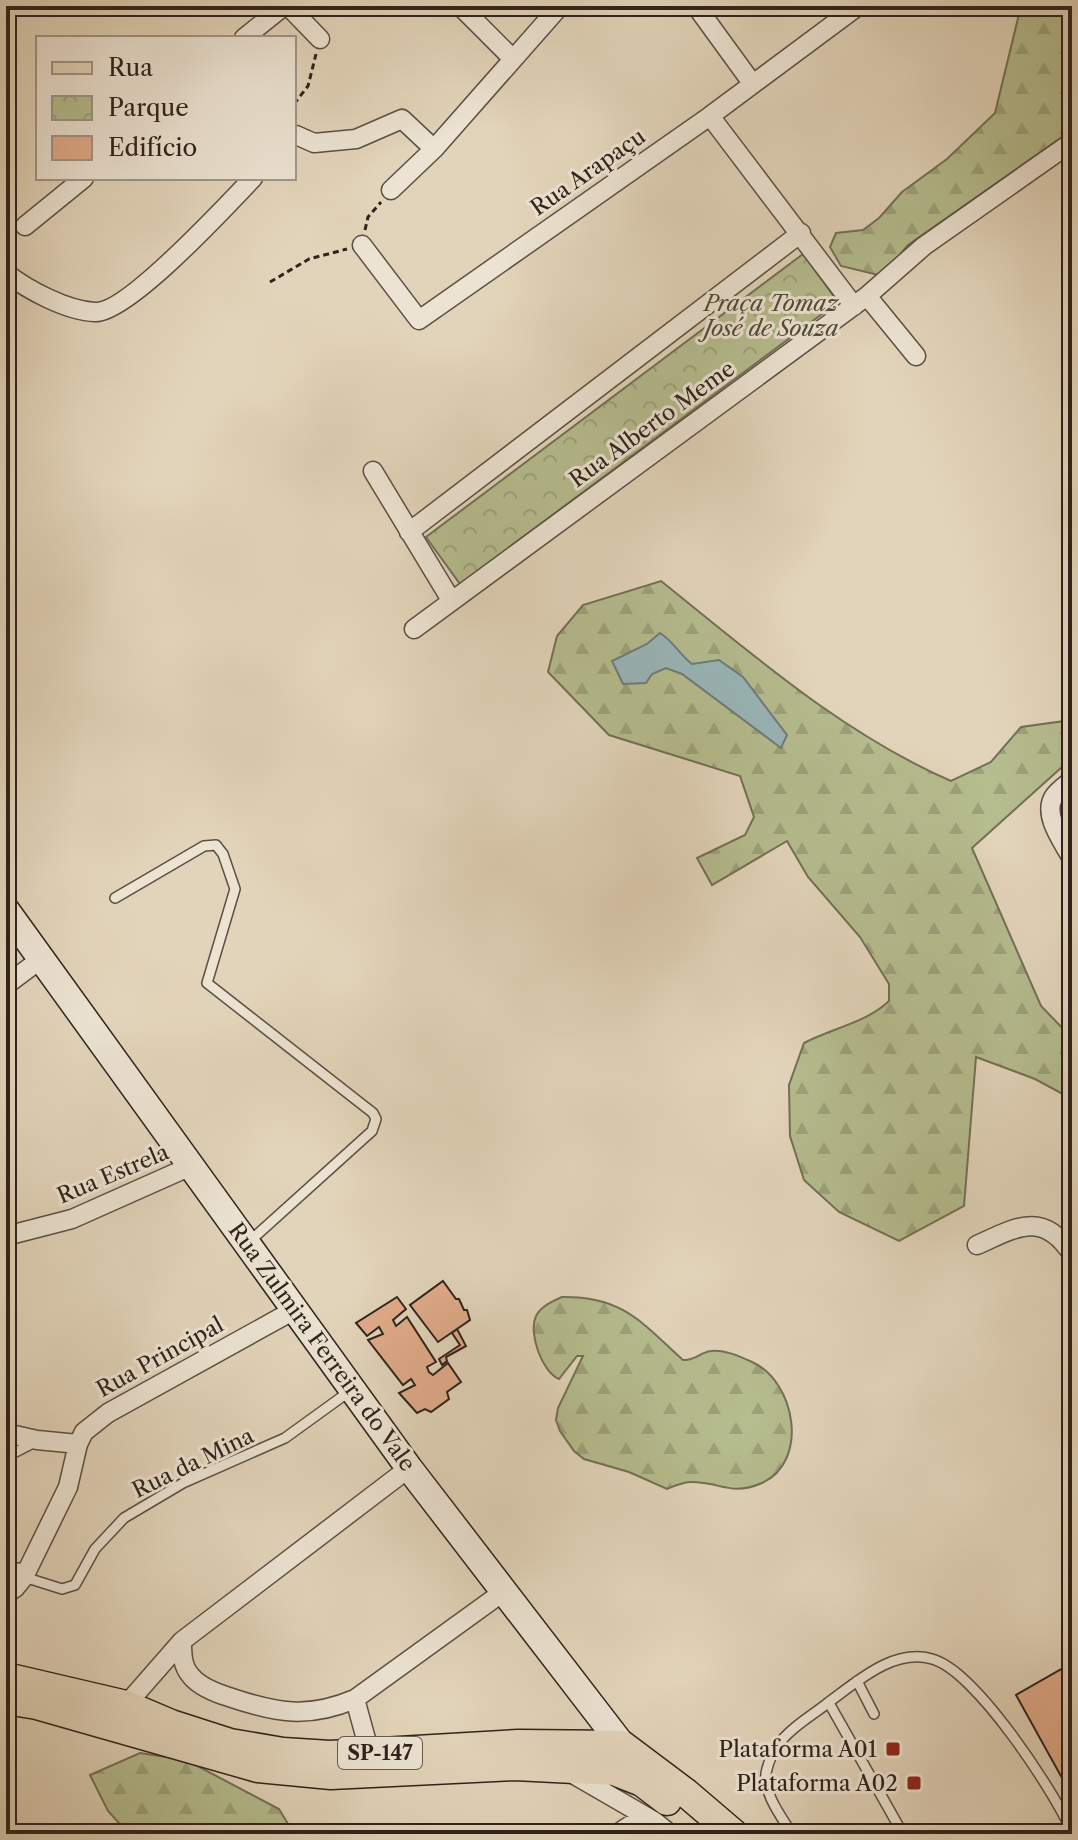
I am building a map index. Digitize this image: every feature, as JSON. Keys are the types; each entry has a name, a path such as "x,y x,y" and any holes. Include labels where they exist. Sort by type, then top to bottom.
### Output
{"main road":[{"name":"SP-147","path":"6,1677 126,1718"},
{"name":"SP-147","path":"6,1700 171,1724 230,1743 372,1763 614,1771 642,1782 705,1834"},
{"name":"SP-147","path":"372,1763 518,1744 622,1745"},
{"path":"622,1745 734,1834"}],"street":[{"path":"247,36 286,6 320,39"},
{"path":"460,6 513,59"},
{"path":"391,190 434,149 560,6"},
{"path":"696,6 752,83"},
{"name":"Rua Arapaçu","path":"362,245 419,320 710,116 858,6"},
{"path":"710,116 801,233 861,301 916,356"},
{"path":"296,135 314,143 356,139 402,119 434,149"},
{"name":"Rua Alberto Meme","path":"414,629 861,301 924,246 1072,142"},
{"path":"25,226 82,180"},
{"path":"6,273 55,302 97,313 114,307 171,263 251,180"},
{"path":"409,532 801,233"},
{"path":"373,471 451,600"},
{"path":"1072,780 1053,798 1051,818 1072,859"},
{"name":"Rua Zulmira Ferreira do Vale","path":"6,910 409,1468 622,1745 642,1782"},
{"path":"6,985 41,959"},
{"name":"Rua Estrela","path":"6,1236 72,1219 191,1166"},
{"path":"977,1245 1017,1227 1035,1225 1049,1229 1060,1237 1072,1254"},
{"name":"Rua Principal","path":"6,1594 26,1573 68,1487 78,1444 96,1420 296,1309"},
{"path":"6,1433 78,1444"},
{"path":"126,1718 182,1641 409,1468"},
{"path":"182,1641 183,1661 191,1677 221,1694 264,1709 296,1713 330,1710 355,1699 503,1592"},
{"path":"355,1699 372,1763"},
{"path":"561,1767 654,1821 670,1834"},
{"path":"617,1834 635,1822 654,1821"}],"lane":[{"path":"115,898 204,846 216,845 223,854 235,889 207,983 361,1103 376,1119 372,1131 247,1243"},
{"name":"Rua da Mina","path":"26,1573 62,1589 75,1585 95,1549 124,1518 183,1483 285,1438 352,1389"},
{"path":"6,1457 37,1440"},
{"path":"6,1567 26,1573"},
{"path":"792,1834 769,1793 766,1778 768,1766 779,1744 857,1681 900,1659 916,1657 944,1663 970,1684 1026,1756 1072,1832"},
{"path":"857,1681 874,1714"},
{"path":"829,1703 903,1834"}],"path":[{"path":"296,101 308,86 320,39"},
{"path":"270,282 309,259 362,245 368,217 391,190"}],"green space":[{"path":"1021,6 1072,6 1072,55 1065,67 1072,82 1072,130 908,245 882,276 841,266 830,247 836,233 863,230 879,218 902,192 947,159 995,113"},
{"name":"Praça Tomaz José de Souza","path":"803,254 838,302 460,584 426,537"},
{"path":"661,581 764,664 836,716 911,762 951,781 991,762 1021,727 1072,720 1072,758 972,848 1041,1006 1072,1038 1072,1099 1035,1079 976,1057 964,1206 899,1241 839,1212 804,1180 790,1136 789,1085 804,1043 880,1009 889,1001 889,984 860,937 808,877 787,841 712,885 697,858 745,835 754,817 740,776 609,735 548,672 557,636 583,605"},
{"path":"562,1297 601,1301 630,1314 683,1360 721,1351 748,1360 767,1372 787,1403 791,1421 787,1457 777,1472 762,1483 741,1489 690,1482 667,1489 629,1472 584,1459 574,1451 556,1420 558,1408 583,1356 577,1356 559,1379 542,1360 534,1332 538,1312"},
{"path":"140,1753 186,1760 279,1809 294,1834 129,1834 108,1811 90,1775"}],"water":[{"path":"660,633 692,664 719,660 743,677 787,735 781,748 682,674 666,668 652,674 646,683 623,684 612,661 647,644"}],"building":[{"path":"443,1281 467,1310 470,1320 438,1342 410,1305"},
{"path":"397,1297 406,1309 393,1320 396,1326 407,1317 436,1362 427,1367 429,1372 433,1375 448,1363 461,1382 447,1392 449,1399 431,1412 425,1409 417,1413 399,1393 415,1385 411,1379 403,1385 368,1340 383,1334 379,1327 367,1336 356,1323"},
{"path":"457,1329 466,1346 446,1357 447,1361 442,1365 439,1359 460,1345 452,1333"},
{"path":"1072,1663 1072,1796 1016,1695"}],"place":[{"name":"Plataforma A01","path":"893,1749"},
{"name":"Plataforma A02","path":"914,1783"}]}
